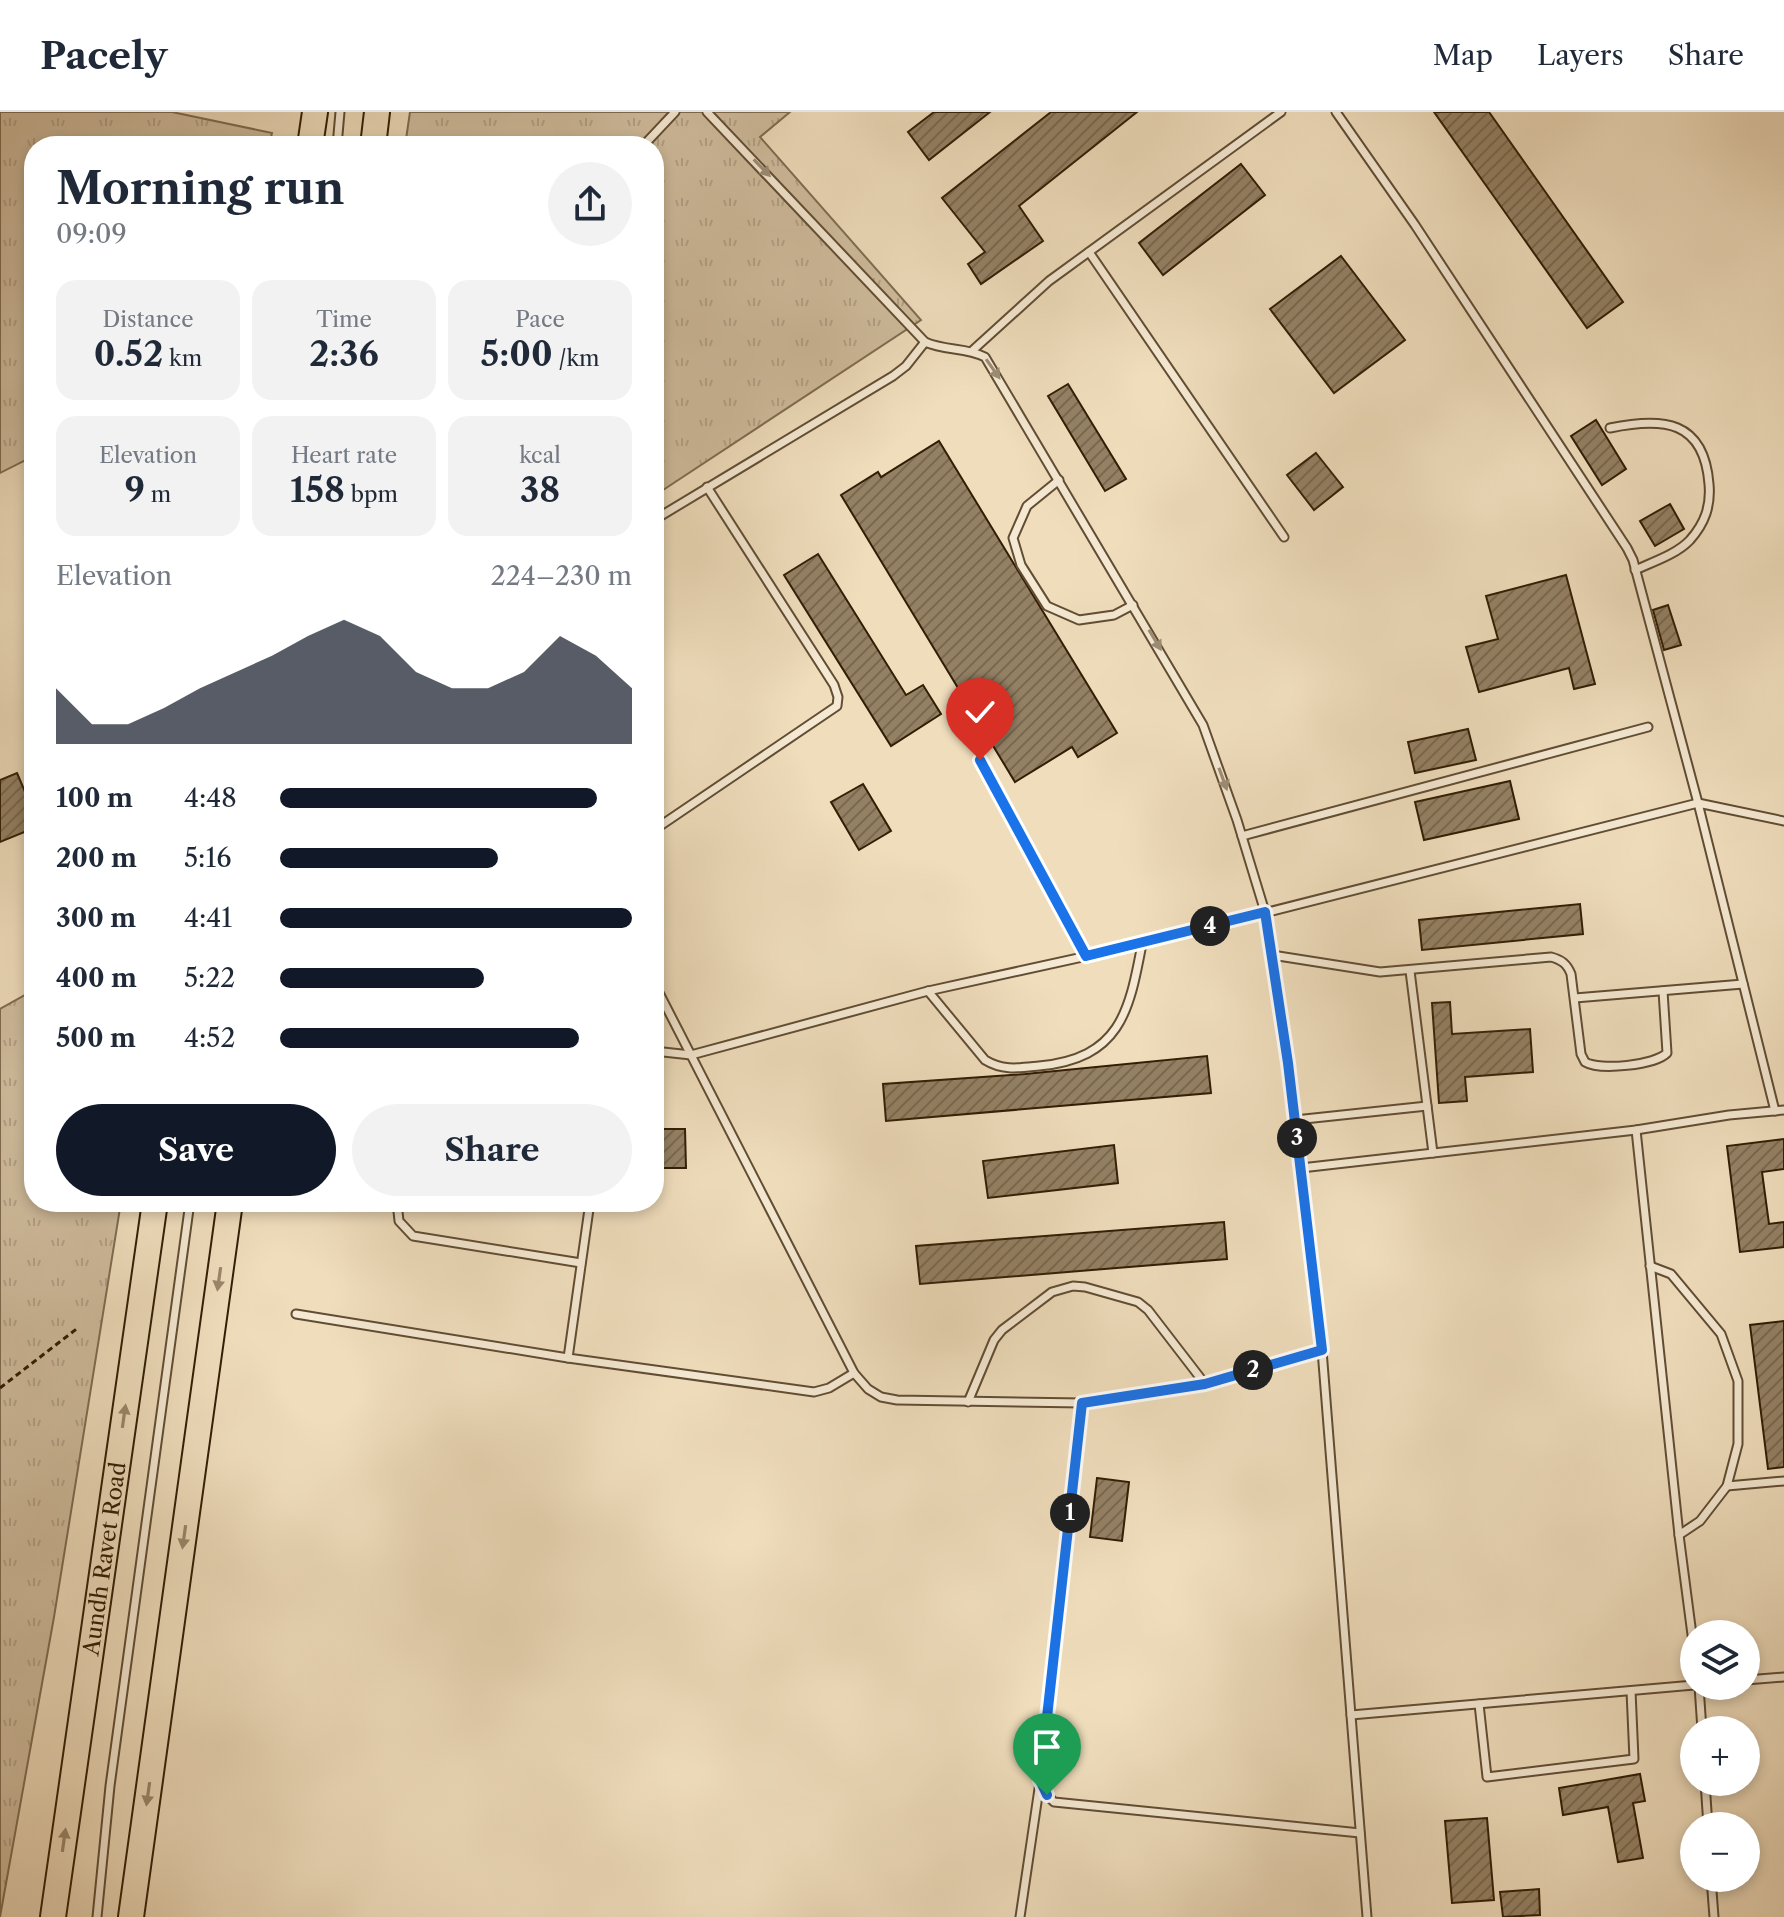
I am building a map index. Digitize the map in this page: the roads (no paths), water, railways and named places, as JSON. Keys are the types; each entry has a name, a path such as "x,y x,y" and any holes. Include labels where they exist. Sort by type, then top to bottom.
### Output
{"main road":[{"path":"311,136 315,112"},
{"path":"374,136 377,112"},
{"name":"Aundh Ravet Road","path":"53,1917 154,1212"},
{"path":"131,1917 229,1212"}],"lane":[{"path":"338,136 340,112"},
{"path":"652,136 675,112"},
{"path":"707,112 925,342 939,349 973,350 985,357 1203,725 1265,912 1295,1120 1322,1350 1367,1917"},
{"path":"973,350 1049,281 1281,112"},
{"path":"1336,112 1415,225 1627,548 1698,803 1775,1111"},
{"path":"1089,252 1284,537"},
{"path":"664,514 893,376 906,366 925,342"},
{"path":"1610,428 1654,421 1677,428 1697,440 1707,463 1711,498 1705,521 1687,543 1635,570"},
{"path":"1059,480 1027,506 1013,538 1021,565 1047,606 1079,620 1114,615 1133,605"},
{"path":"664,823 837,706 834,685 707,487"},
{"path":"1242,836 1648,727"},
{"path":"980,760 1086,956"},
{"path":"664,1052 691,1055 928,991 1142,944 1698,803 1784,821"},
{"path":"928,991 985,1060 1009,1069 1052,1065 1083,1056 1107,1042 1131,1000 1142,944"},
{"path":"1272,955 1369,971 1410,971 1551,957 1567,965 1575,998 1581,1054 1585,1062 1597,1067 1654,1062 1667,1053 1663,991"},
{"path":"1410,971 1433,1153"},
{"path":"1575,998 1743,984"},
{"path":"664,1002 854,1373 868,1389 881,1397 897,1400 1082,1403 1205,1384 1322,1350"},
{"path":"1295,1120 1427,1106"},
{"path":"1301,1168 1784,1110"},
{"path":"1636,1130 1690,1620"},
{"path":"97,1917 110,1786 189,1212"},
{"path":"398,1212 399,1221 413,1236 581,1263"},
{"path":"568,1358 589,1212"},
{"path":"1650,1266 1671,1274 1721,1334 1740,1395 1738,1444 1727,1486 1700,1521 1679,1535"},
{"path":"968,1402 994,1340 1002,1330 1052,1292 1073,1286 1138,1302 1148,1310 1205,1384"},
{"path":"296,1314 568,1358 814,1392 829,1388 854,1373"},
{"path":"1020,1917 1040,1780 1082,1403"},
{"path":"1727,1486 1784,1481"},
{"path":"1760,1679 1784,1677"},
{"path":"1351,1715 1680,1687"},
{"path":"1479,1704 1487,1777 1634,1759 1631,1691"},
{"path":"1040,1780 1042,1788 1054,1802 1360,1833"},
{"path":"1712,1892 1714,1917"}]}
